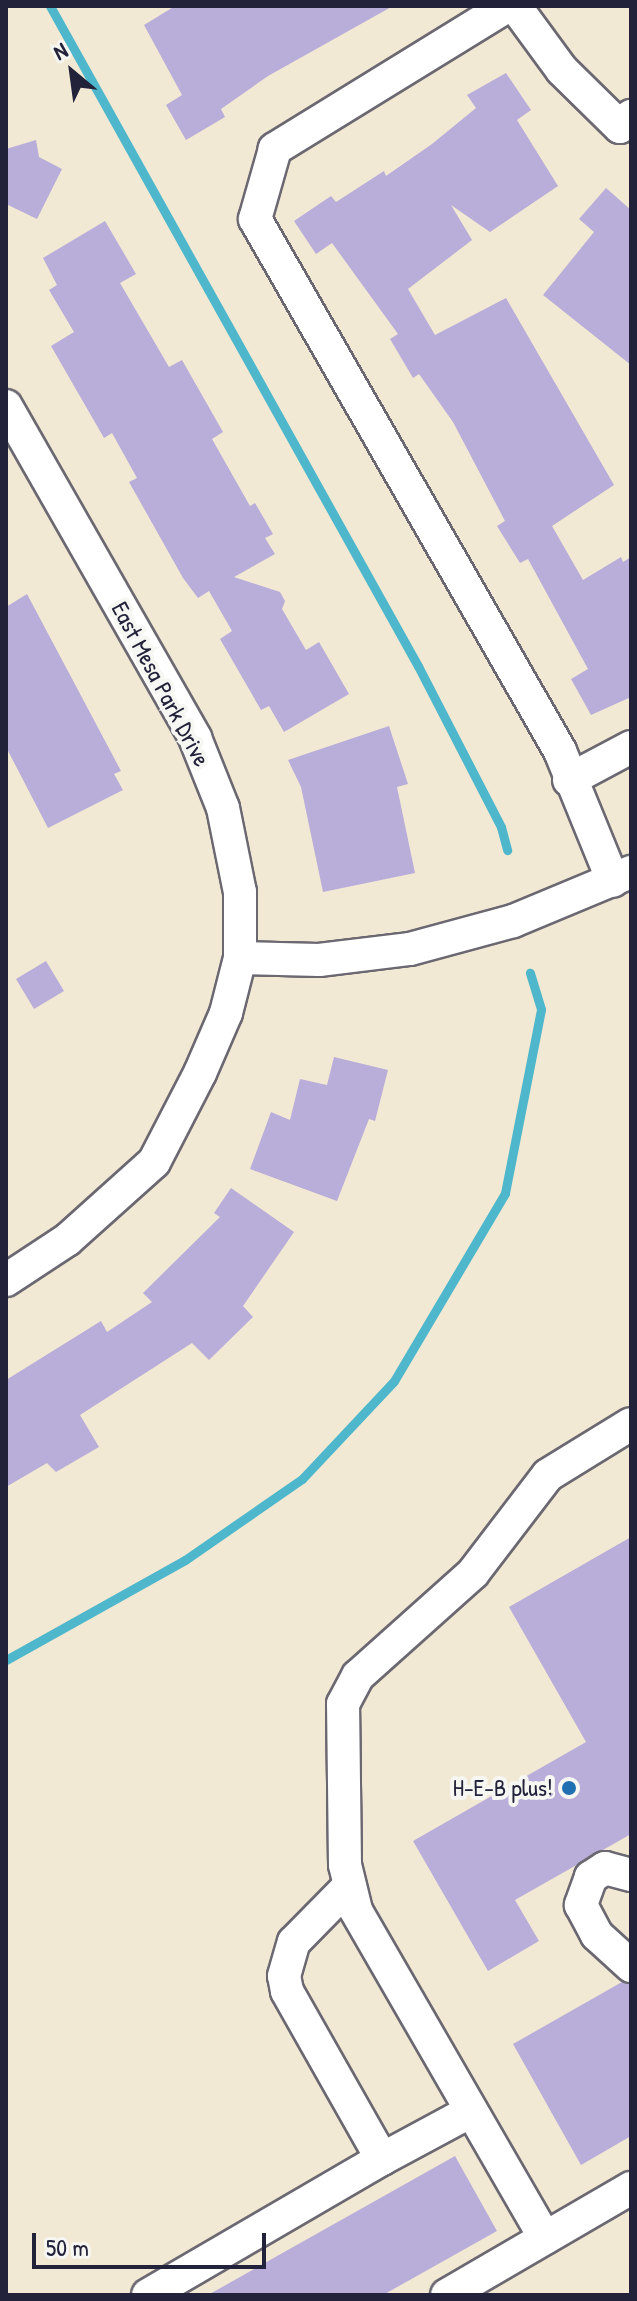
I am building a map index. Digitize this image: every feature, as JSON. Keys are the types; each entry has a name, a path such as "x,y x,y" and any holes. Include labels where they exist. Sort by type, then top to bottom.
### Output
{"street":[{"path":"240,958 319,960 410,949 513,921 622,877 569,780 560,751 255,219 275,149 507,6"},
{"path":"515,6 562,70 627,127"},
{"name":"East Mesa Park Drive","path":"6,406 195,738 223,808 240,892 240,958 226,1013 200,1073 154,1162 67,1240 7,1278"},
{"path":"569,780 631,747"},
{"path":"545,2238 367,1932 349,1886 343,1704 348,1691 473,1573 548,1475 631,1424"},
{"path":"631,1875 605,1868 591,1877 581,1905 597,1935 631,1966"},
{"path":"349,1886 294,1942 284,1976 287,1991 382,2159"},
{"path":"148,2295 471,2111"},
{"path":"447,2295 631,2188"}],"building":[{"path":"175,6 393,6 268,76 221,109 225,117 186,140 166,105 182,95 144,25"},
{"path":"506,73 531,110 517,120 558,186 490,232 451,205 472,240 408,289 435,335 506,298 614,485 552,526 583,580 621,557 623,562 631,557 631,697 591,715 571,679 588,669 528,559 520,563 497,526 505,521 453,422 419,374 413,378 390,339 398,334 332,243 316,254 294,221 331,196 336,202 384,171 386,176 432,144 476,108 467,95"},
{"path":"36,140 39,157 62,169 37,219 6,204 6,149"},
{"path":"606,188 631,210 631,365 543,295 594,232 579,219"},
{"path":"105,221 136,274 120,283 169,367 182,360 223,432 212,439 250,506 255,503 273,534 265,538 275,554 234,577 280,592 285,601 282,609 306,650 319,642 349,694 284,732 269,706 261,710 220,639 232,631 209,591 198,598 183,578 129,482 137,478 112,433 104,438 51,346 74,332 49,290 57,285 43,258"},
{"path":"27,594 121,771 114,774 123,790 48,828 6,747 6,607"},
{"path":"389,726 408,784 397,787 415,873 323,892 301,787 288,760"},
{"path":"46,961 64,991 34,1009 16,979"},
{"path":"334,1057 388,1070 375,1121 369,1119 337,1201 250,1169 271,1112 290,1120 300,1079 327,1085"},
{"path":"231,1188 294,1232 243,1306 253,1317 209,1360 192,1343 80,1415 99,1447 56,1472 47,1463 6,1487 6,1380 101,1321 107,1332 152,1302 143,1293 220,1217 214,1213"},
{"name":"H-E-B plus!","path":"631,1537 631,1834 515,1900 539,1941 488,1971 413,1841 586,1742 509,1607"},
{"path":"622,1982 631,1984 631,2136 581,2165 513,2044"},
{"path":"455,2156 497,2231 383,2295 208,2295"}],"waterway":[{"path":"50,6 418,666 501,827 507,850"},
{"path":"6,1660 185,1560 302,1479 394,1381 505,1193 541,1009 530,973"}],"place":[{"name":"H-E-B plus!","path":"569,1788"}]}
